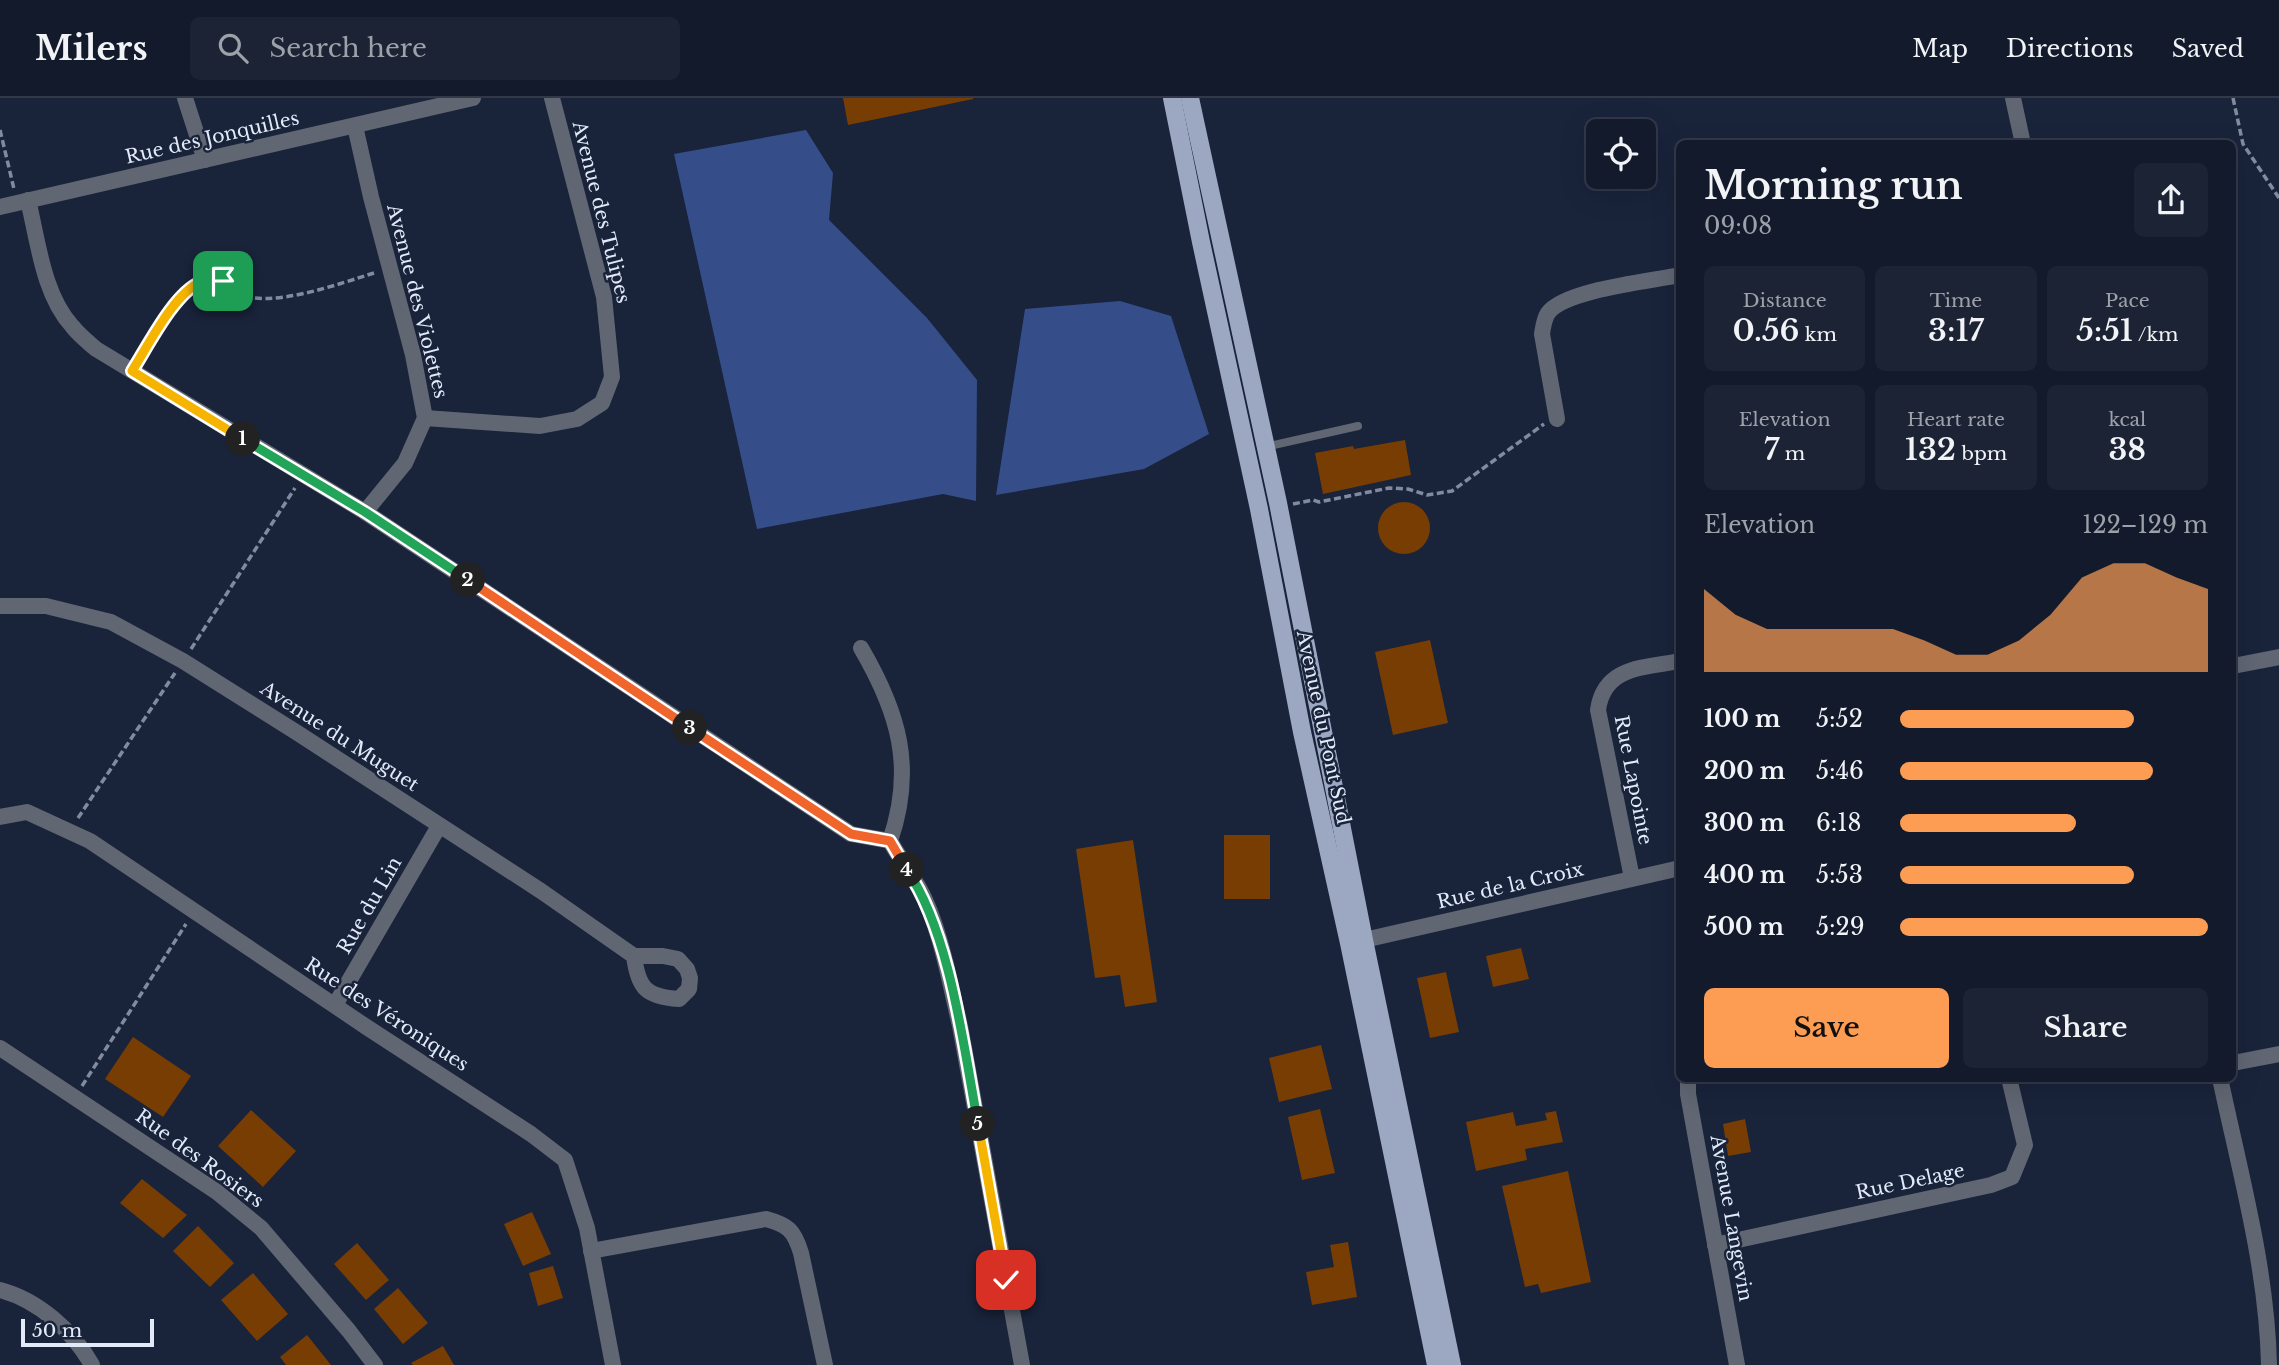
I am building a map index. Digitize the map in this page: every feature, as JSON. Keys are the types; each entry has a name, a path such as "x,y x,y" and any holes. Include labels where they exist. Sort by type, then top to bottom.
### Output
{"main road":[{"name":"Avenue du Pont Sud","path":"1172,98 1200,242 1259,509 1302,732 1357,942 1452,1365"},
{"name":"Avenue du Pont Sud","path":"1191,98 1265,447 1437,1365"}],"street":[{"path":"185,98 205,160"},
{"name":"Rue des Jonquilles","path":"0,207 473,98"},
{"name":"Avenue des Tulipes","path":"425,418 540,426 577,419 602,403 612,377 604,297 552,98"},
{"path":"2013,98 2022,140"},
{"name":"Avenue des Violettes","path":"355,125 413,355 425,418 405,463 365,512"},
{"path":"23,202 54,298 70,325 96,349 365,512 851,834 890,841 920,889 949,978 1022,1365"},
{"path":"1557,416 1542,334 1548,312 1559,303 1577,295 1676,276"},
{"name":"Avenue du Muguet","path":"0,606 46,606 111,622 183,661 541,891 634,956"},
{"path":"861,648 890,704 900,741 903,783 898,818 890,841"},
{"path":"2236,665 2279,657"},
{"name":"Rue Lapointe","path":"1632,878 1598,710 1600,698 1604,688 1620,675 1676,662"},
{"name":"Rue des Véroniques","path":"0,817 27,812 90,841 531,1134 565,1160 587,1228 613,1365"},
{"name":"Rue du Lin","path":"335,1005 439,826"},
{"name":"Rue de la Croix","path":"1357,942 1676,869"},
{"name":"Rue des Rosiers","path":"0,1048 217,1192 261,1228 375,1365"},
{"path":"2236,1062 2279,1054"},
{"name":"Avenue Langevin","path":"1688,1082 1737,1365"},
{"name":"Rue Delage","path":"1715,1245 1991,1185 2012,1177 2025,1144 2010,1082"},
{"path":"2221,1082 2263,1281 2268,1320 2269,1365"},
{"path":"591,1251 766,1219 784,1224 796,1237 801,1253 825,1365"},
{"path":"0,1290 16,1294 48,1314 82,1348 92,1365"}],"lane":[{"path":"1265,447 1358,426"}],"path":[{"path":"2234,98 2243,144 2279,198"},
{"path":"0,130 23,202"},
{"path":"132,371 173,307 186,293 202,282 223,281 235,292 248,297 276,299 390,269"},
{"path":"1289,505 1389,488 1408,489 1427,495 1452,491 1557,416"},
{"path":"75,1096 194,911"}],"shaded area":[{"path":"806,130 833,173 829,220 927,318 977,380 976,501 943,494 757,529 674,154"},
{"path":"1120,301 1171,316 1209,434 1144,469 996,495 1025,309"}],"building":[{"path":"843,98 973,98 973,99 848,125"},
{"path":"1405,440 1411,475 1323,494 1315,453"},
{"path":"1404,502 1414,504 1422,510 1428,518 1428,538 1422,546 1414,552 1404,554 1394,552 1386,546 1380,538 1378,528 1380,518 1386,510 1394,504"},
{"path":"1430,640 1448,723 1393,735 1375,652"},
{"path":"1224,835 1270,835 1270,899 1224,899"},
{"path":"1133,840 1157,1002 1125,1007 1120,975 1095,978 1076,849"},
{"path":"1521,948 1529,979 1493,987 1486,956"},
{"path":"1446,972 1459,1032 1430,1038 1417,978"},
{"path":"133,1037 191,1076 163,1117 105,1079"},
{"path":"1321,1045 1332,1089 1279,1102 1269,1058"},
{"path":"1320,1109 1335,1173 1302,1180 1288,1117"},
{"path":"251,1110 296,1151 263,1187 218,1146"},
{"path":"1556,1111 1563,1142 1525,1149 1527,1160 1476,1171 1466,1122 1513,1112 1516,1126 1547,1120 1545,1113"},
{"path":"1745,1119 1751,1152 1728,1156 1723,1124"},
{"path":"1568,1171 1591,1282 1541,1293 1538,1284 1525,1287 1502,1186"},
{"path":"142,1179 187,1215 163,1238 120,1203"},
{"path":"532,1212 551,1254 523,1266 504,1224"},
{"path":"198,1226 234,1263 210,1287 173,1251"},
{"path":"1348,1242 1357,1297 1312,1305 1306,1272 1334,1267 1330,1245"},
{"path":"357,1243 389,1280 366,1300 334,1264"},
{"path":"553,1266 563,1298 538,1306 529,1273"},
{"path":"253,1273 288,1314 257,1341 221,1300"},
{"path":"398,1288 428,1323 403,1344 374,1309"},
{"path":"307,1335 331,1365 286,1365 280,1357"},
{"path":"443,1346 454,1365 411,1363"}],"route":[{"path":"223,281 202,282 186,293 173,307 132,371 365,512 851,834 890,841 920,889 949,978 1006,1280"}]}
